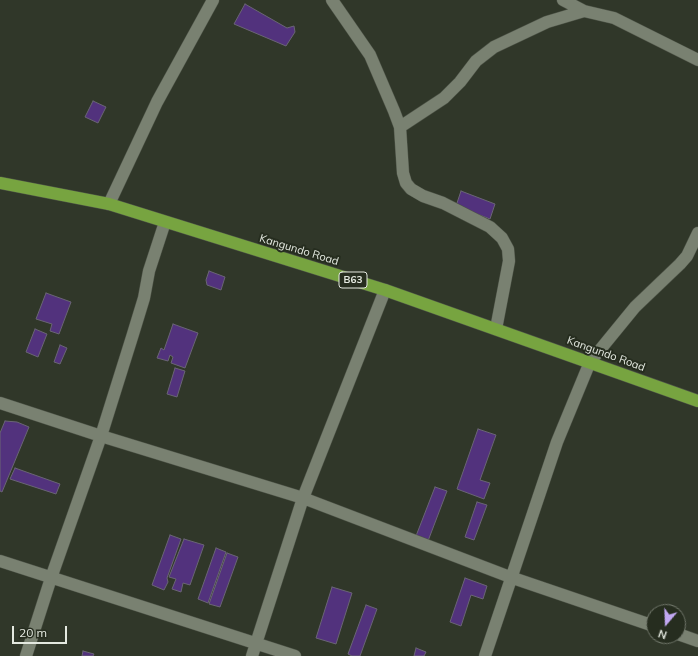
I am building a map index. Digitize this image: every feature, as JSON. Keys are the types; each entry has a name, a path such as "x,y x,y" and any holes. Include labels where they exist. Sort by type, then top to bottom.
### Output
{"highway":[{"name":"Kangundo Road","path":"0,183 109,204 385,290 698,401"}],"street":[{"path":"109,204 157,102 214,0"},
{"path":"332,0 370,55 400,127 403,174 406,183 411,189 490,227 502,238 508,249 509,261 496,329"},
{"path":"563,0 584,11 614,18 698,60"},
{"path":"400,127 444,98 460,82 476,61 494,47 547,22 584,11"},
{"path":"26,656 133,334 149,271 165,222"},
{"path":"484,656 556,442 590,362 635,307 687,256 698,233"},
{"path":"252,656 304,498 385,290"},
{"path":"0,403 100,436 304,498 510,577 646,623"},
{"path":"0,561 295,656"},
{"path":"686,637 698,641"}],"building":[{"path":"245,4 287,28 294,26 295,32 286,46 234,24"},
{"path":"93,101 106,107 98,123 85,117"},
{"path":"461,191 495,204 490,219 456,206"},
{"path":"209,271 225,277 221,290 207,285 206,280"},
{"path":"46,293 71,302 59,334 50,331 52,324 36,319"},
{"path":"173,324 198,333 185,368 171,363 173,357 170,355 168,361 157,358 161,348 164,350"},
{"path":"35,329 47,334 38,357 26,352"},
{"path":"60,345 67,348 60,364 54,362"},
{"path":"175,368 185,371 177,397 167,394"},
{"path":"5,421 17,422 29,427 2,492 0,491 0,433"},
{"path":"478,429 496,435 480,480 490,483 484,499 457,489"},
{"path":"15,468 60,484 56,494 10,479"},
{"path":"435,487 447,491 428,541 416,536"},
{"path":"477,502 487,505 474,540 465,537"},
{"path":"170,535 181,539 167,578 168,582 164,590 152,585"},
{"path":"184,539 204,545 190,585 183,583 181,592 172,589 176,579 169,577"},
{"path":"216,548 226,552 208,603 198,599"},
{"path":"227,553 238,557 220,607 209,604"},
{"path":"465,578 487,586 483,599 471,595 461,626 450,622"},
{"path":"332,587 352,593 336,644 316,638"},
{"path":"366,605 377,609 360,656 352,656 348,654"},
{"path":"416,648 426,652 424,656 414,656"},
{"path":"83,651 94,654 93,656 82,656"}]}
